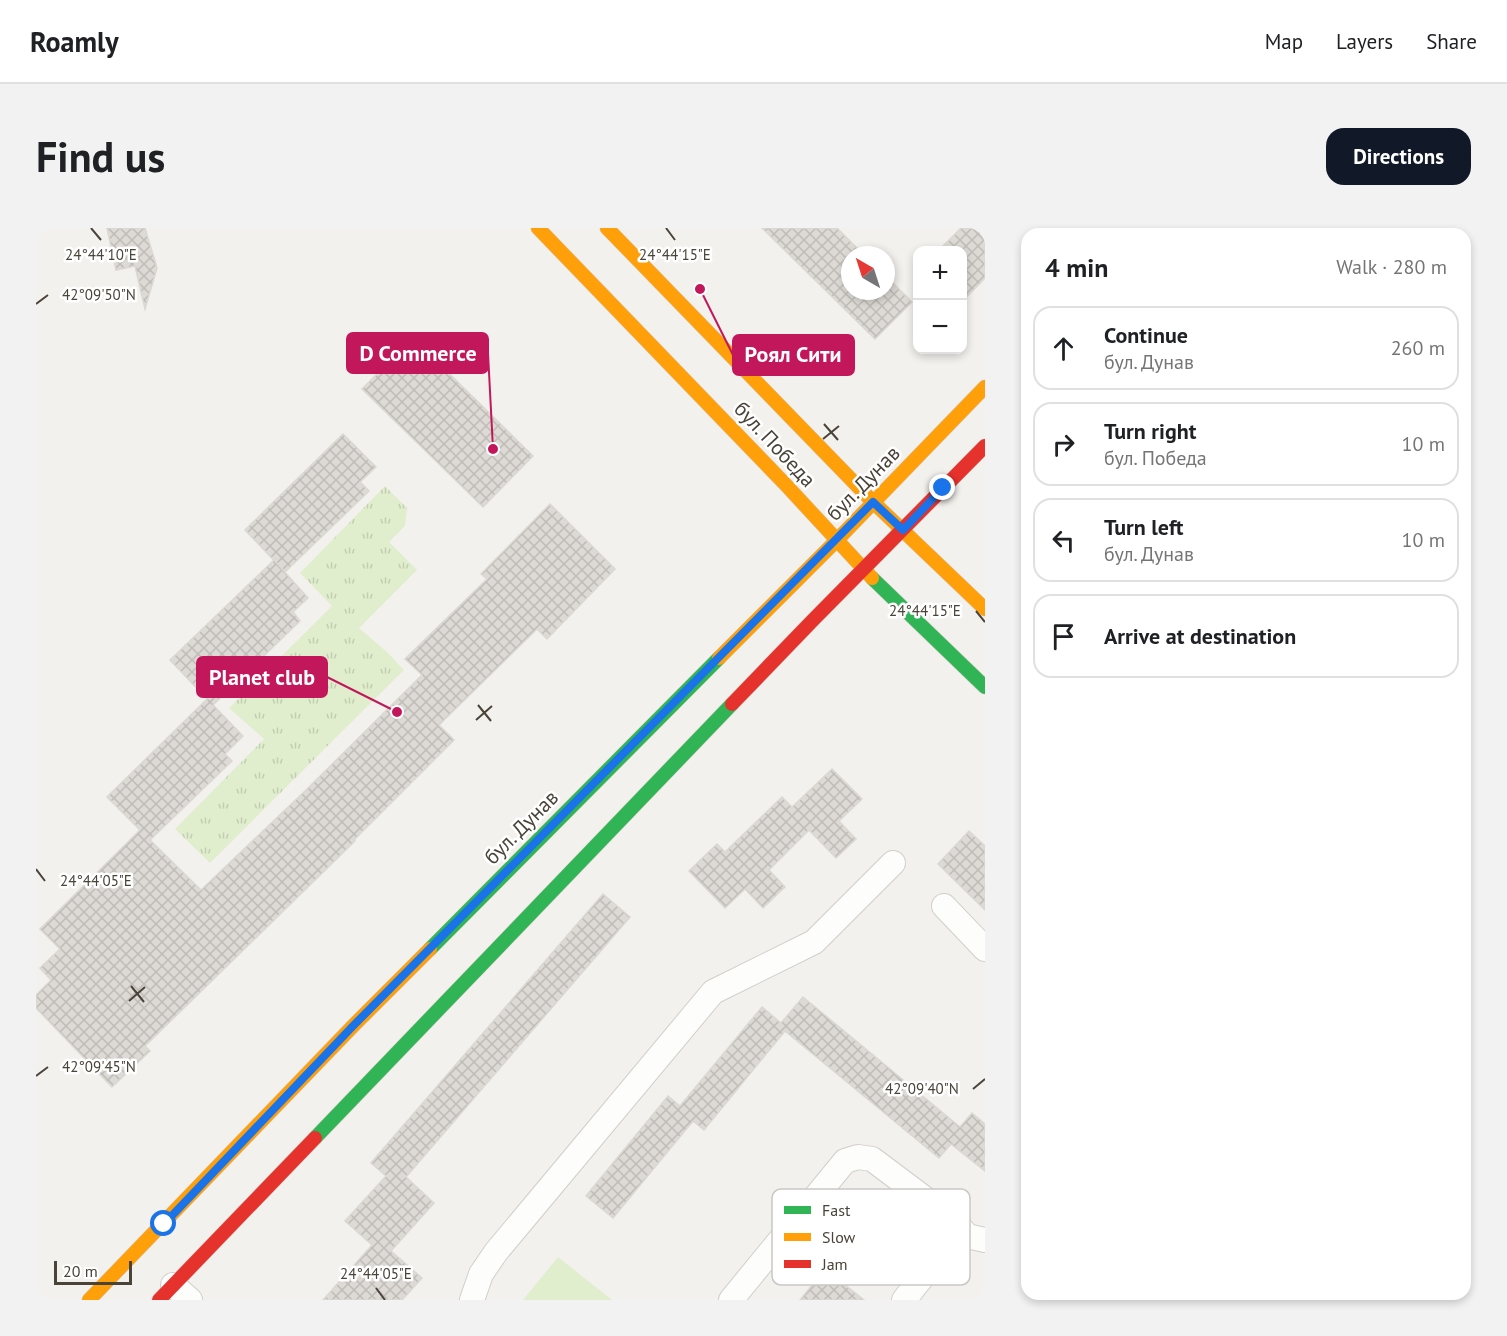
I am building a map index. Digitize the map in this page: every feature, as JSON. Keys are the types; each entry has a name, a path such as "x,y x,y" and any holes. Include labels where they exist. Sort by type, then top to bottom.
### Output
{"main road":[{"name":"бул. Победа","path":"538,228 786,485 864,570 985,687"},
{"name":"бул. Победа","path":"607,228 829,454 873,502 985,609"},
{"name":"бул. Дунав","path":"89,1300 353,1026 837,540 985,387"},
{"path":"174,1295 814,619 985,446"}],"street":[{"path":"472,1300 481,1274 496,1252 713,992 814,942 893,863"},
{"path":"944,906 985,949"},
{"path":"822,1189 845,1161 858,1156 872,1159 912,1189"},
{"path":"731,1300 772,1250"},
{"path":"904,1300 916,1285"}],"green space":[{"path":"385,486 407,508 405,526 389,542 417,570 359,628 404,670 210,863 175,829 264,739 229,708 332,606 300,573"},
{"path":"558,1257 612,1300 523,1300"}],"building":[{"path":"107,228 145,228 157,268 145,309 135,266 116,270"},
{"path":"762,228 837,228 855,246 841,246 841,300 895,300 895,285 912,302 875,339"},
{"path":"961,228 985,228 985,278 967,297 967,246 943,246"},
{"path":"413,338 533,456 483,507 362,389"},
{"path":"343,434 376,467 360,482 369,491 285,572 245,530"},
{"path":"550,504 615,569 547,639 537,629 439,725 454,740 355,841 145,1046 150,1051 112,1087 36,1008 36,995 51,980 40,968 60,949 40,929 140,830 107,797 207,699 170,660 274,560 308,598 293,612 300,621 213,705 243,736 225,754 232,761 150,840 201,890 422,675 405,659 487,579 481,574"},
{"path":"832,769 862,799 839,821 856,839 836,858 809,830 769,870 785,887 763,908 745,889 725,908 689,871 717,844 725,852 782,797 792,807"},
{"path":"969,831 985,846 985,910 938,864"},
{"path":"603,894 630,917 406,1177 434,1203 391,1251 422,1278 402,1300 323,1300 372,1245 345,1221 386,1176 371,1163"},
{"path":"803,997 960,1127 972,1113 985,1124 985,1171 951,1144 939,1158 785,1031 704,1130 693,1121 613,1218 586,1196 668,1096 680,1106 762,1007 781,1023"},
{"path":"812,1285 845,1285 864,1300 800,1300"}],"traffic: fast":[{"path":"872,578 985,687"},
{"path":"430,949 719,658"},
{"path":"315,1138 732,704"}],"traffic: slow":[{"path":"538,228 786,485 872,578"},
{"path":"607,228 873,502 985,609"},
{"path":"719,658 985,387"},
{"path":"89,1300 430,949"}],"traffic: jam":[{"path":"732,704 985,446"},
{"path":"159,1300 315,1138"}],"place":[{"name":"Роял Сити","path":"700,289"},
{"name":"D Commerce","path":"493,449"},
{"name":"Planet club","path":"397,712"}],"route":[{"path":"164,1224 353,1026 873,502 903,530 943,488"}]}
